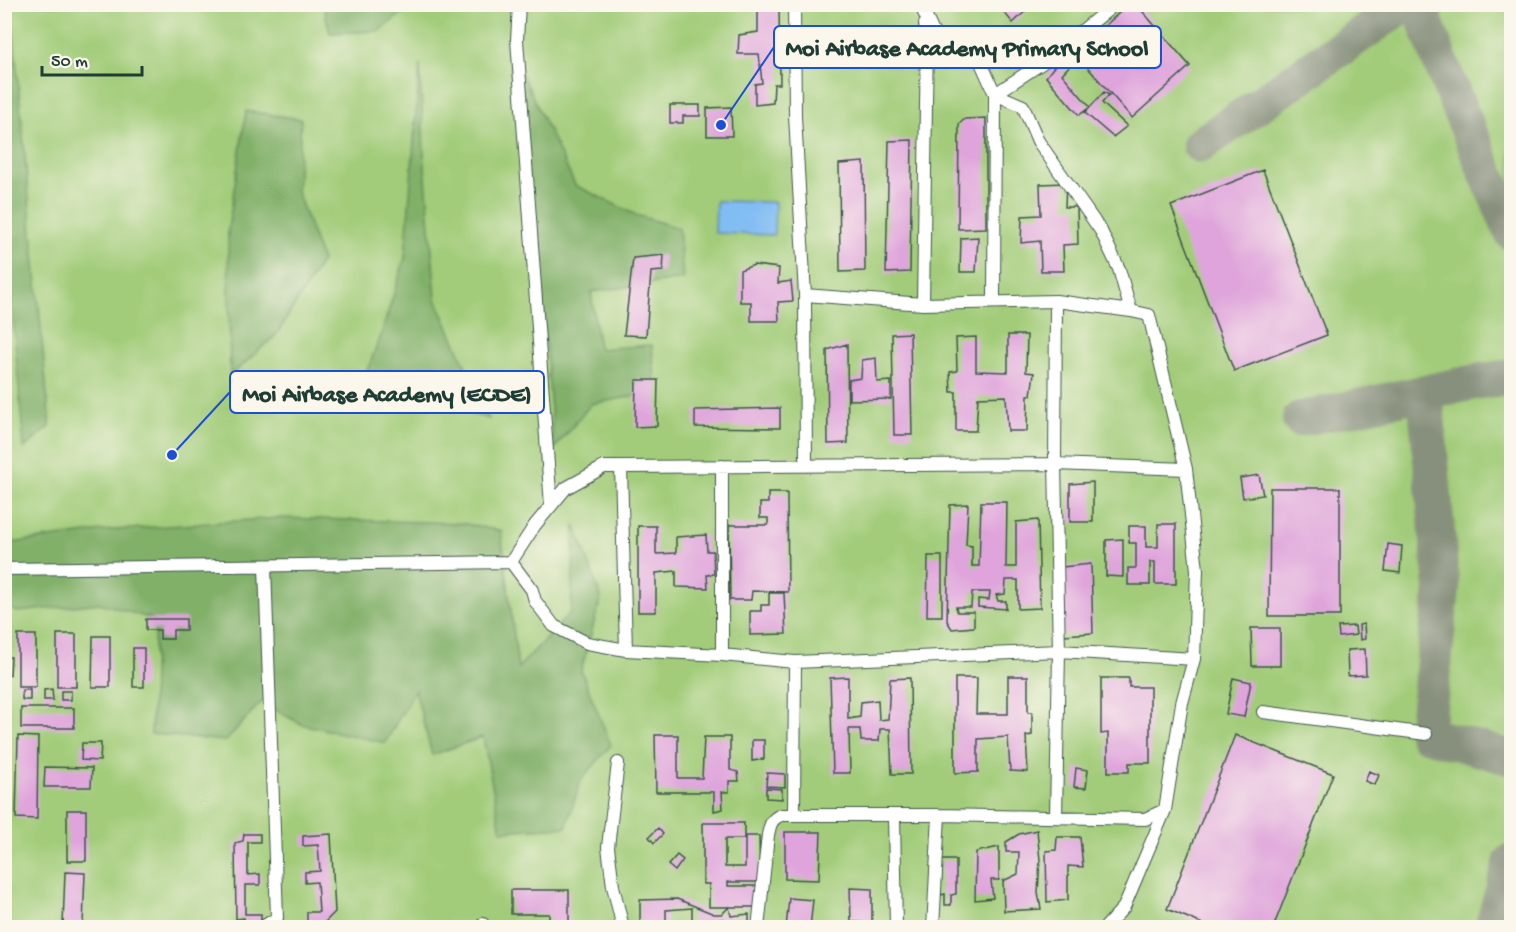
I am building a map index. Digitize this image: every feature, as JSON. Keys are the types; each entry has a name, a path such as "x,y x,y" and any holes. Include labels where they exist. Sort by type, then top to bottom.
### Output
{"street":[{"path":"519,4 517,40 551,506"},
{"path":"794,4 795,116 805,295 806,466"},
{"path":"995,94 1045,61 1115,4"},
{"path":"921,5 927,39 923,304"},
{"path":"921,5 939,45 974,47 995,94 994,302"},
{"path":"995,94 1023,106 1038,141 1101,231 1119,269 1131,311"},
{"path":"805,295 923,304 1056,301 1149,315 1186,469 1197,570 1194,659 1182,702 1165,810 1124,907 1105,927"},
{"path":"1056,301 1055,464 1059,651 1056,817"},
{"path":"511,562 535,525 566,488 604,466 1055,464 1186,469"},
{"path":"621,466 626,650"},
{"path":"722,466 722,655"},
{"path":"511,562 532,590 536,601 554,626 587,643 626,650 722,655 795,662 1059,651 1194,659"},
{"path":"4,569 511,562"},
{"path":"261,927 277,918 265,566"},
{"path":"794,814 795,662"},
{"path":"1263,712 1426,734"},
{"path":"618,763 608,847 613,886 623,927"},
{"path":"758,927 770,825 774,817 794,814 1145,819 1165,810"},
{"path":"894,815 896,927"},
{"path":"933,927 939,815"}],"green space":[{"path":"323,4 413,5 379,31 330,33"},
{"path":"4,5 11,5 50,427 24,448 5,222"},
{"path":"5,5 1511,5 1511,927 5,927"},
{"path":"507,43 575,185 636,215 679,228 683,279 591,292 599,349 652,345 656,392 591,404 554,449 542,295"},
{"path":"420,64 424,154 436,299 489,419 438,404 350,412 379,341 405,258"},
{"path":"246,111 301,119 297,191 322,261 277,334 230,376 228,230"},
{"path":"278,518 461,523 501,531 518,668 571,612 575,525 601,597 581,671 611,745 581,780 566,827 501,831 483,737 432,755 415,690 385,743 301,724 261,702 226,741 151,734 155,620 100,603 18,612 5,606 4,544 102,531"}],"water":[{"path":"716,201 775,202 774,235 715,233"}],"building":[{"path":"758,4 779,4 780,84 774,84 773,103 755,105 755,84 762,83 759,54 738,54 739,35 758,32"},
{"path":"997,4 1033,4 1013,23"},
{"path":"1129,4 1136,4 1190,66 1132,118 1075,53"},
{"path":"1062,56 1073,62 1062,74 1090,107 1079,115 1046,77"},
{"path":"1104,92 1109,95 1102,103 1127,126 1113,137 1085,113"},
{"path":"670,105 700,105 700,116 683,116 683,123 670,123"},
{"path":"731,107 732,136 707,136 707,108"},
{"path":"986,118 986,228 958,229 959,124 965,119"},
{"path":"912,140 910,272 886,273 889,141"},
{"path":"864,162 865,271 840,272 839,164"},
{"path":"1263,170 1327,335 1234,371 1171,206"},
{"path":"1066,183 1065,207 1077,207 1078,244 1063,245 1064,271 1041,271 1040,241 1021,243 1022,216 1041,215 1040,184"},
{"path":"978,237 976,272 960,272 961,238"},
{"path":"664,255 663,271 651,272 646,336 624,335 633,258"},
{"path":"754,265 779,268 778,283 791,281 793,301 778,302 779,321 751,321 751,302 740,302 740,270"},
{"path":"910,333 912,435 894,435 892,334"},
{"path":"1008,335 1027,335 1026,372 1034,373 1031,395 1028,395 1027,431 1008,431 1006,396 978,397 976,431 956,431 956,392 951,392 950,372 957,371 956,338 976,337 976,371 1008,372"},
{"path":"847,344 848,443 828,444 827,350"},
{"path":"876,358 877,382 891,381 891,399 849,400 849,380 861,378 862,360"},
{"path":"636,380 658,380 657,426 635,427"},
{"path":"780,408 780,428 695,427 695,410"},
{"path":"1259,475 1263,495 1243,498 1240,478"},
{"path":"1093,482 1093,522 1070,522 1070,484"},
{"path":"1270,488 1340,488 1340,616 1269,616"},
{"path":"768,493 787,493 788,592 752,591 751,600 730,600 729,525 768,525 768,518 760,518 760,503 768,503"},
{"path":"981,502 1007,502 1006,567 1016,567 1016,522 1038,520 1040,608 1018,609 1018,580 1006,580 1005,594 996,595 998,601 1006,601 1006,609 978,607 978,599 989,600 990,592 972,592 971,607 956,607 957,612 974,612 974,627 952,629 947,621 950,505 968,504 966,545 972,546 972,566 979,566"},
{"path":"1158,524 1176,524 1176,584 1155,584 1155,562 1150,562 1150,585 1128,585 1128,568 1136,568 1136,543 1129,543 1129,526 1146,526 1146,547 1158,547"},
{"path":"638,526 656,526 656,554 676,553 676,537 706,535 707,551 713,551 714,574 707,575 708,588 676,587 676,571 656,573 656,612 638,612"},
{"path":"1123,539 1123,577 1106,576 1106,540"},
{"path":"1388,544 1402,546 1400,573 1385,571"},
{"path":"928,556 942,556 942,616 927,616"},
{"path":"1091,564 1093,633 1063,635 1062,567"},
{"path":"769,593 784,593 786,634 750,635 750,611 761,611 761,605 769,605"},
{"path":"146,619 186,619 186,630 173,630 173,639 160,639 160,630 146,630"},
{"path":"4,620 7,620 7,636 4,636"},
{"path":"1364,624 1365,639 1360,640 1359,625"},
{"path":"1355,626 1356,635 1339,637 1338,627"},
{"path":"1251,628 1280,628 1280,666 1252,666"},
{"path":"57,634 76,634 76,687 57,687"},
{"path":"18,635 36,635 36,687 18,687"},
{"path":"93,636 110,636 110,687 92,687"},
{"path":"133,648 144,648 144,687 133,687"},
{"path":"1365,649 1366,675 1348,676 1347,650"},
{"path":"4,657 11,657 10,675 4,675"},
{"path":"1008,676 1028,676 1028,712 1032,712 1032,735 1026,736 1028,772 1010,771 1008,737 978,739 978,772 955,773 955,678 977,678 976,714 1008,714"},
{"path":"848,677 848,719 860,717 861,702 878,700 879,720 888,719 890,679 910,678 911,774 892,774 890,729 880,729 879,741 861,741 860,729 849,729 850,773 833,773 830,678"},
{"path":"1101,678 1129,678 1129,687 1150,687 1150,763 1129,763 1129,772 1108,772 1108,733 1101,734"},
{"path":"1233,678 1251,682 1244,717 1226,714"},
{"path":"52,689 53,700 44,700 44,690"},
{"path":"22,690 30,690 30,700 22,700"},
{"path":"61,691 71,691 71,700 61,700"},
{"path":"21,708 74,708 74,728 21,728"},
{"path":"655,735 678,735 678,778 702,778 704,737 730,737 730,770 738,772 739,781 729,781 729,792 722,792 723,809 714,811 714,792 656,792"},
{"path":"1235,735 1333,774 1273,928 1212,928 1167,909"},
{"path":"18,736 38,737 37,819 16,818"},
{"path":"752,740 764,740 764,759 752,761"},
{"path":"82,743 101,743 100,761 81,760"},
{"path":"45,767 92,768 91,787 44,787"},
{"path":"1076,768 1088,770 1086,788 1074,787"},
{"path":"1369,771 1379,775 1375,785 1365,781"},
{"path":"767,773 785,774 785,787 766,786"},
{"path":"766,788 782,789 782,799 766,798"},
{"path":"4,808 8,808 8,859 4,859"},
{"path":"67,810 86,810 86,861 67,861"},
{"path":"703,823 744,823 744,839 725,839 725,867 745,867 745,836 759,836 760,882 728,882 728,886 759,886 759,907 709,907 709,884 703,884"},
{"path":"658,828 663,834 654,843 649,837"},
{"path":"1037,830 1040,860 1038,892 1041,909 1004,911 1003,881 1018,874 1019,852 1006,852 1006,842 1019,834"},
{"path":"785,832 821,832 819,880 785,879"},
{"path":"244,834 260,834 260,842 248,842 248,875 260,874 260,885 245,885 245,914 261,914 261,924 245,924 244,918 236,919 235,843 243,841"},
{"path":"331,834 335,912 323,924 307,925 307,912 319,912 317,882 305,883 305,872 320,871 318,845 303,846 303,836"},
{"path":"1057,837 1080,837 1083,867 1068,866 1068,900 1047,902 1046,851 1056,850"},
{"path":"999,847 999,880 991,880 993,898 975,900 976,852"},
{"path":"677,855 683,860 675,871 668,865"},
{"path":"942,860 956,860 956,894 951,895 951,905 945,905 945,894 941,895"},
{"path":"4,871 8,871 8,922 4,922"},
{"path":"65,872 85,873 83,925 63,925"},
{"path":"850,888 872,889 872,923 851,922"},
{"path":"511,890 569,890 569,928 549,928 549,914 511,914"},
{"path":"789,898 813,900 810,928 786,928"},
{"path":"677,899 714,914 722,914 729,907 731,916 749,914 749,928 725,928 724,919 716,920 716,928 692,928 692,908 666,910 666,928 640,928 640,900"}],"taxiway":[{"path":"1200,145 1405,4"},
{"path":"1421,4 1426,24 1449,84 1512,233"},
{"path":"1300,419 1480,381 1512,377"},
{"path":"1425,392 1442,589 1426,734 1512,758"},
{"path":"1492,928 1512,861"}],"place":[{"name":"Moi Airbase Academy Primary School","path":"721,125"},
{"name":"Moi Airbase Academy (ECDE)","path":"172,455"}]}
